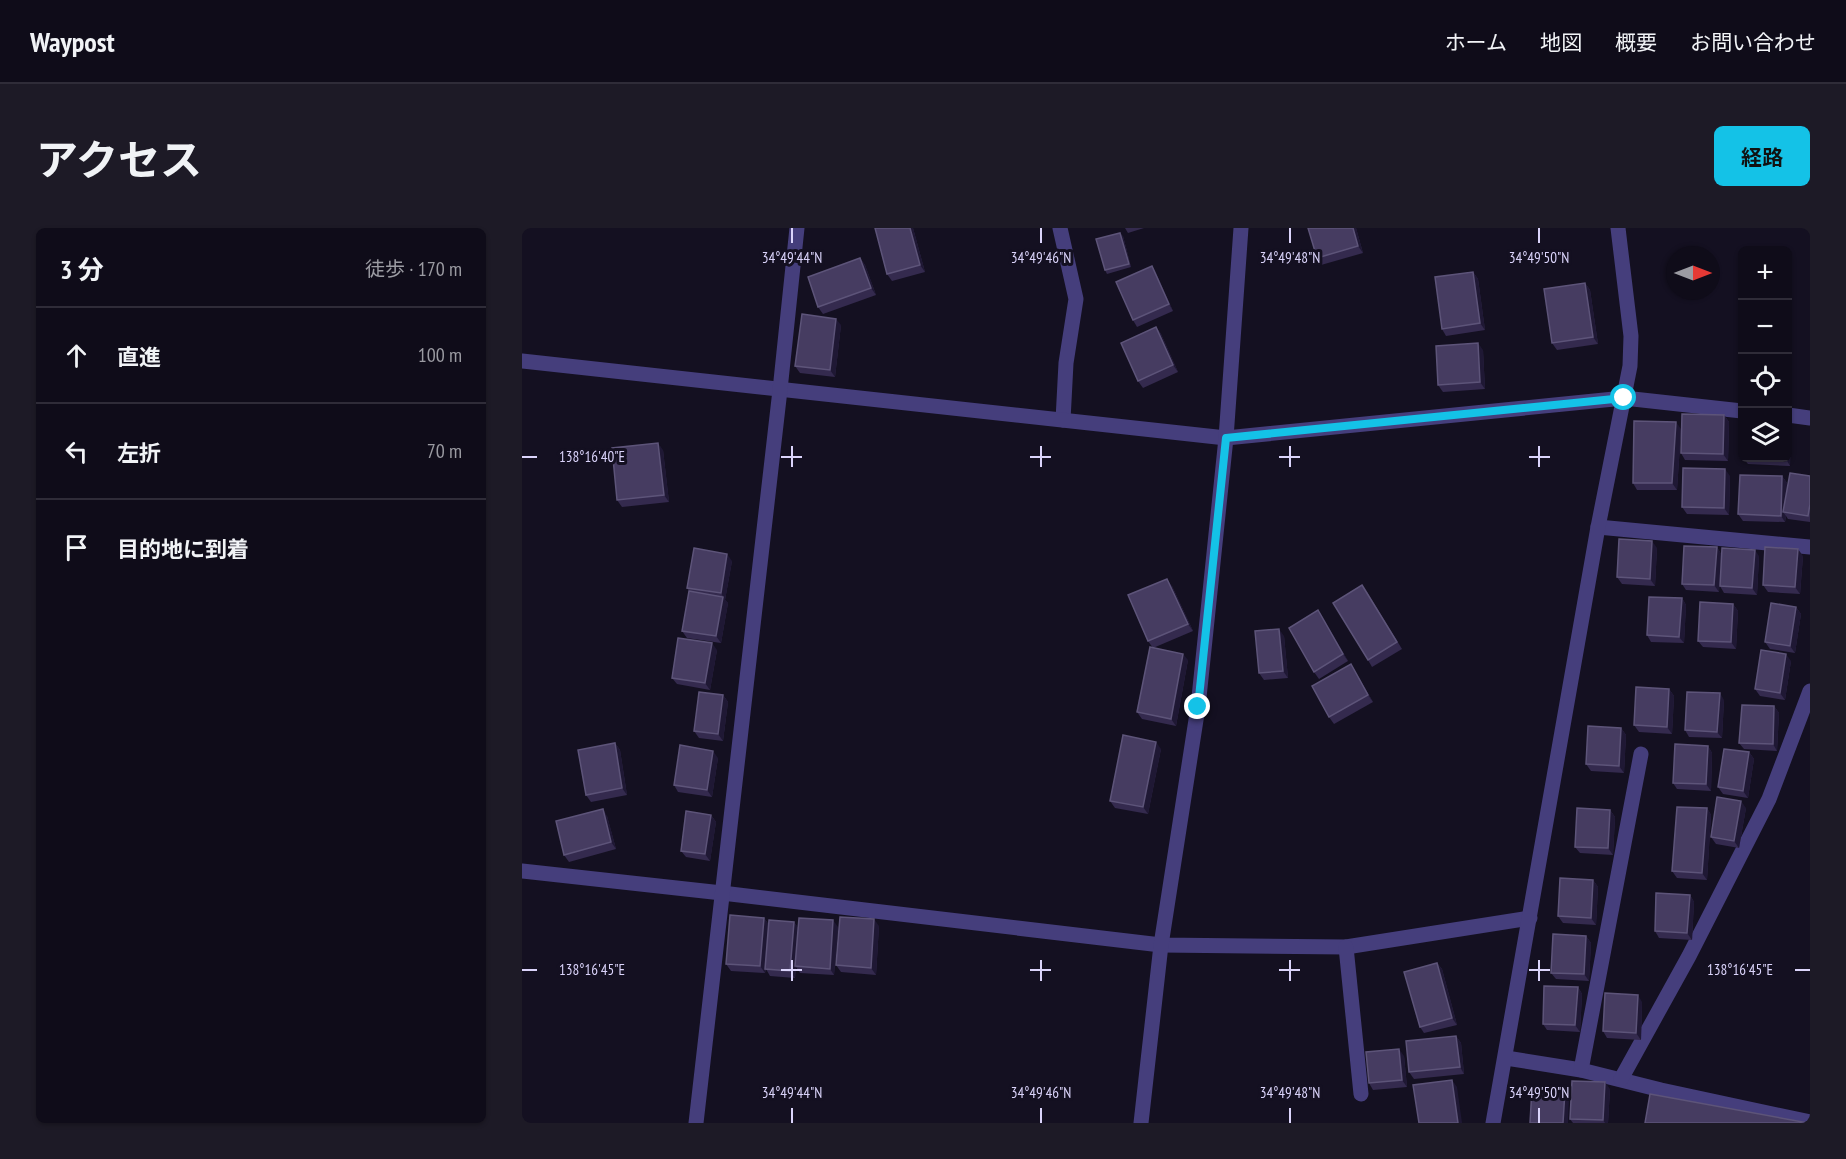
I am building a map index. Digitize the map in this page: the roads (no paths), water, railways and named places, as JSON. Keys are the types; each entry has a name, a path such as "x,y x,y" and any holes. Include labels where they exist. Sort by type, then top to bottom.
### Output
{"street":[{"path":"696,1123 797,228"},
{"path":"1060,228 1076,299 1066,363 1063,420"},
{"path":"1141,1123 1161,945 1198,707 1226,438 1240,228"},
{"path":"1493,1123 1598,527 1630,366 1631,336 1618,228"},
{"path":"522,362 1226,438 1624,398 1738,410"},
{"path":"1792,416 1810,418"},
{"path":"1598,527 1810,547"},
{"path":"1621,1079 1689,956 1769,799 1810,691"},
{"path":"1581,1070 1641,754"},
{"path":"522,871 1161,945 1346,947 1530,918"},
{"path":"1346,947 1361,1094"},
{"path":"1506,1058 1581,1070 1810,1122"}]}
